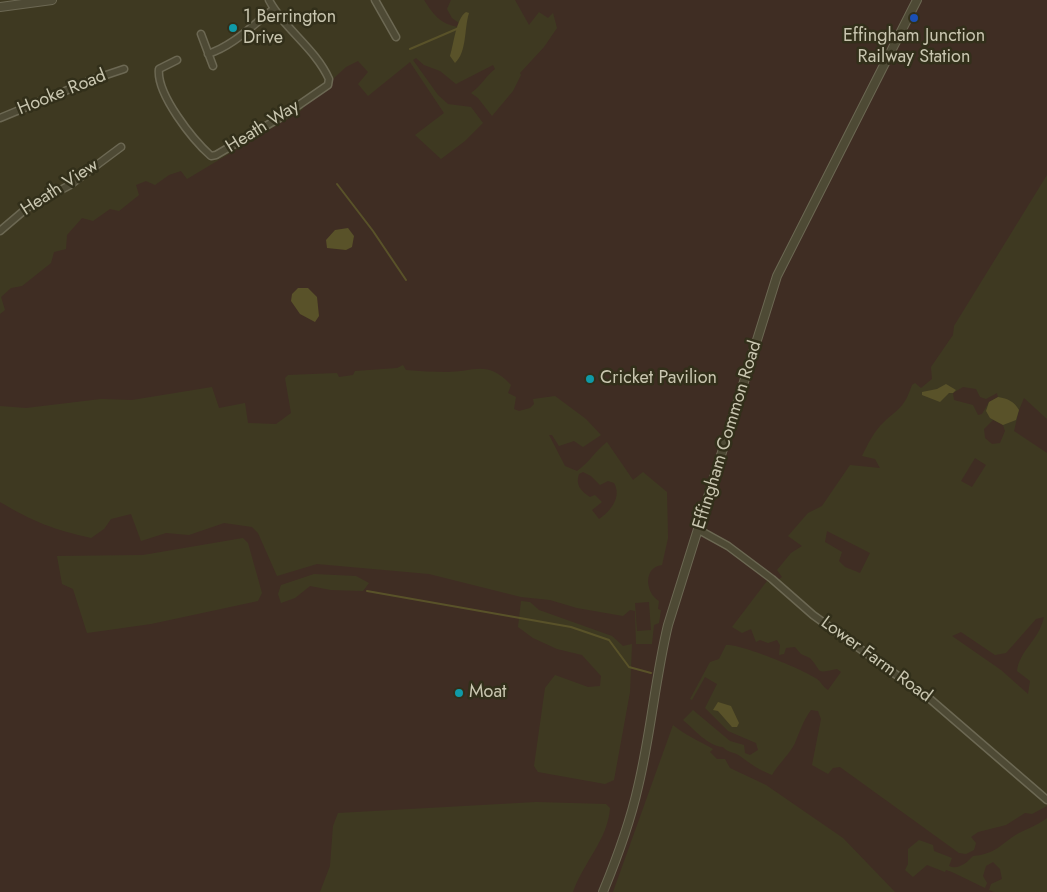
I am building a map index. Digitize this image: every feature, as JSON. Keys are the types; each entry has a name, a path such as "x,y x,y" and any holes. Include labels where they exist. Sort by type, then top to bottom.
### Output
{"street":[{"path":"0,7 50,0"},
{"name":"Heath Way","path":"177,60 159,69 163,93 170,106 209,155 215,156 283,116 329,83 328,76 317,58 274,9 269,0"},
{"path":"376,0 396,37"},
{"name":"Effingham Common Road","path":"603,892 619,852 638,789 662,650 685,569 699,530 777,276 917,0"},
{"path":"208,54 222,49 241,37 274,9"},
{"path":"202,34 213,66"},
{"name":"Hooke Road","path":"0,118 94,78 124,69"},
{"name":"Heath View","path":"0,231 27,208 75,182 121,147"},
{"name":"Lower Farm Road","path":"699,530 728,546 772,579 816,617 930,698 1047,800"}],"shaded area":[{"path":"424,0 451,0 447,9 452,18 459,23 458,27 452,26 438,18"},
{"path":"515,0 1047,0 1047,175 954,326 953,335 931,367 932,379 921,388 915,383 912,385 904,403 880,426 872,438 862,456 875,459 880,468 850,465 822,506 808,513 788,536 802,546 791,553 777,570 782,577 778,580 769,573 767,581 732,627 742,633 751,629 756,642 760,640 768,643 777,640 780,645 779,655 784,654 786,648 795,647 801,654 810,658 820,671 837,669 841,672 828,690 817,679 786,664 744,648 726,645 719,659 710,662 690,699 692,700 705,677 717,684 705,708 728,731 756,743 758,750 750,755 745,753 744,745 730,741 693,710 683,720 707,741 723,747 772,775 793,747 811,710 818,711 821,719 812,765 828,774 833,768 840,767 959,853 966,854 974,850 976,843 971,837 978,832 1006,825 1025,813 1032,814 1047,806 1047,818 1019,833 993,851 973,856 965,863 956,867 949,866 952,858 934,851 933,845 919,840 908,849 908,864 905,870 913,877 927,865 945,872 946,870 952,872 985,888 987,883 983,876 986,866 993,862 1000,869 1002,879 991,884 989,890 994,892 895,892 843,838 766,785 730,768 725,759 717,759 710,752 713,749 673,725 613,892 573,892 605,830 610,808 606,804 536,802 338,813 333,826 330,866 320,892 0,892 0,502 44,524 91,538 104,529 111,519 131,514 141,541 166,533 189,535 224,523 252,527 258,533 277,576 317,564 429,574 521,597 550,600 577,608 623,616 630,610 635,611 636,644 652,644 654,625 659,623 661,610 658,609 659,601 651,592 648,581 652,570 662,565 668,538 667,492 643,472 633,480 607,442 577,471 565,466 549,435 552,435 559,446 574,441 583,447 601,435 586,419 555,396 533,399 534,404 530,408 519,411 514,409 516,397 508,393 511,385 503,377 488,369 431,372 406,370 403,365 397,368 355,371 353,375 339,377 337,373 288,375 285,378 291,413 276,424 248,423 245,403 219,408 212,387 132,400 101,399 26,408 0,406 0,314 5,310 1,297 11,288 22,286 51,263 54,252 66,249 67,235 82,218 93,221 110,209 119,211 139,195 136,185 146,181 155,185 169,175 181,171 187,179 299,112 303,109 301,100 333,79 346,67 358,61 368,72 358,84 368,96 410,62 444,113 415,135 441,159 465,141 483,123 471,107 448,104 438,95 413,60 416,58 424,65 440,71 456,84 493,65 495,69 471,93 478,98 492,116 513,91 521,75 520,73 544,47 557,28 553,13 548,18 539,12 529,25","holes":["243,538 248,543 262,593 258,601 151,624 87,633 73,589 62,584 57,556 143,555","314,574 356,576 369,583 363,591 331,590 310,586 295,598 281,603 278,594 281,585","521,601 530,602 539,610 612,636 623,646 632,644 630,692 614,780 605,784 538,772 534,766 545,688 555,675 588,687 600,686 601,676 582,655 557,649 533,638 518,627"]},
{"path":"466,12 469,13 462,53 455,63 450,56 460,20"},
{"path":"348,228 354,236 352,247 346,250 327,248 326,240 335,230"},
{"path":"298,288 308,288 317,297 319,316 315,322 300,314 291,301 292,294"},
{"path":"946,384 956,390 953,393 949,393 940,402 922,395 922,392 937,389"},
{"path":"963,387 976,389 980,397 986,399 997,393 998,397 989,402 982,414 978,415 973,405 954,400 953,393"},
{"path":"998,397 1015,404 1019,410 1016,420 1003,425 990,418 986,411 989,402"},
{"path":"1024,398 1047,419 1047,453 1014,431"},
{"path":"993,420 1003,425 1005,431 1000,443 992,444 985,438 984,429"},
{"path":"975,458 986,465 972,487 961,481"},
{"path":"583,472 591,476 600,485 608,481 614,483 616,488 617,493 614,503 608,512 599,519 592,510 602,502 595,495 590,497 587,495 578,485 579,474"},
{"path":"827,531 870,553 860,573 845,567 839,561 842,552 825,542"},
{"path":"649,602 651,630 637,631 635,603"},
{"path":"1044,617 1042,625 1019,663 1017,671 1030,681 1028,694 1001,670 952,636 961,632 995,655 1006,653 1036,619"},
{"path":"718,702 731,706 739,723 737,727 732,727 718,711 713,710"}],"waterway":[{"path":"410,49 459,28"},
{"path":"337,184 373,231 406,280"},
{"path":"367,591 571,627 609,640 629,667 651,673"}],"place":[{"name":"Effingham Junction Railway Station","path":"914,18"},
{"name":"1 Berrington Drive","path":"233,28"},
{"name":"Cricket Pavilion","path":"590,379"},
{"name":"Moat","path":"459,693"}]}
